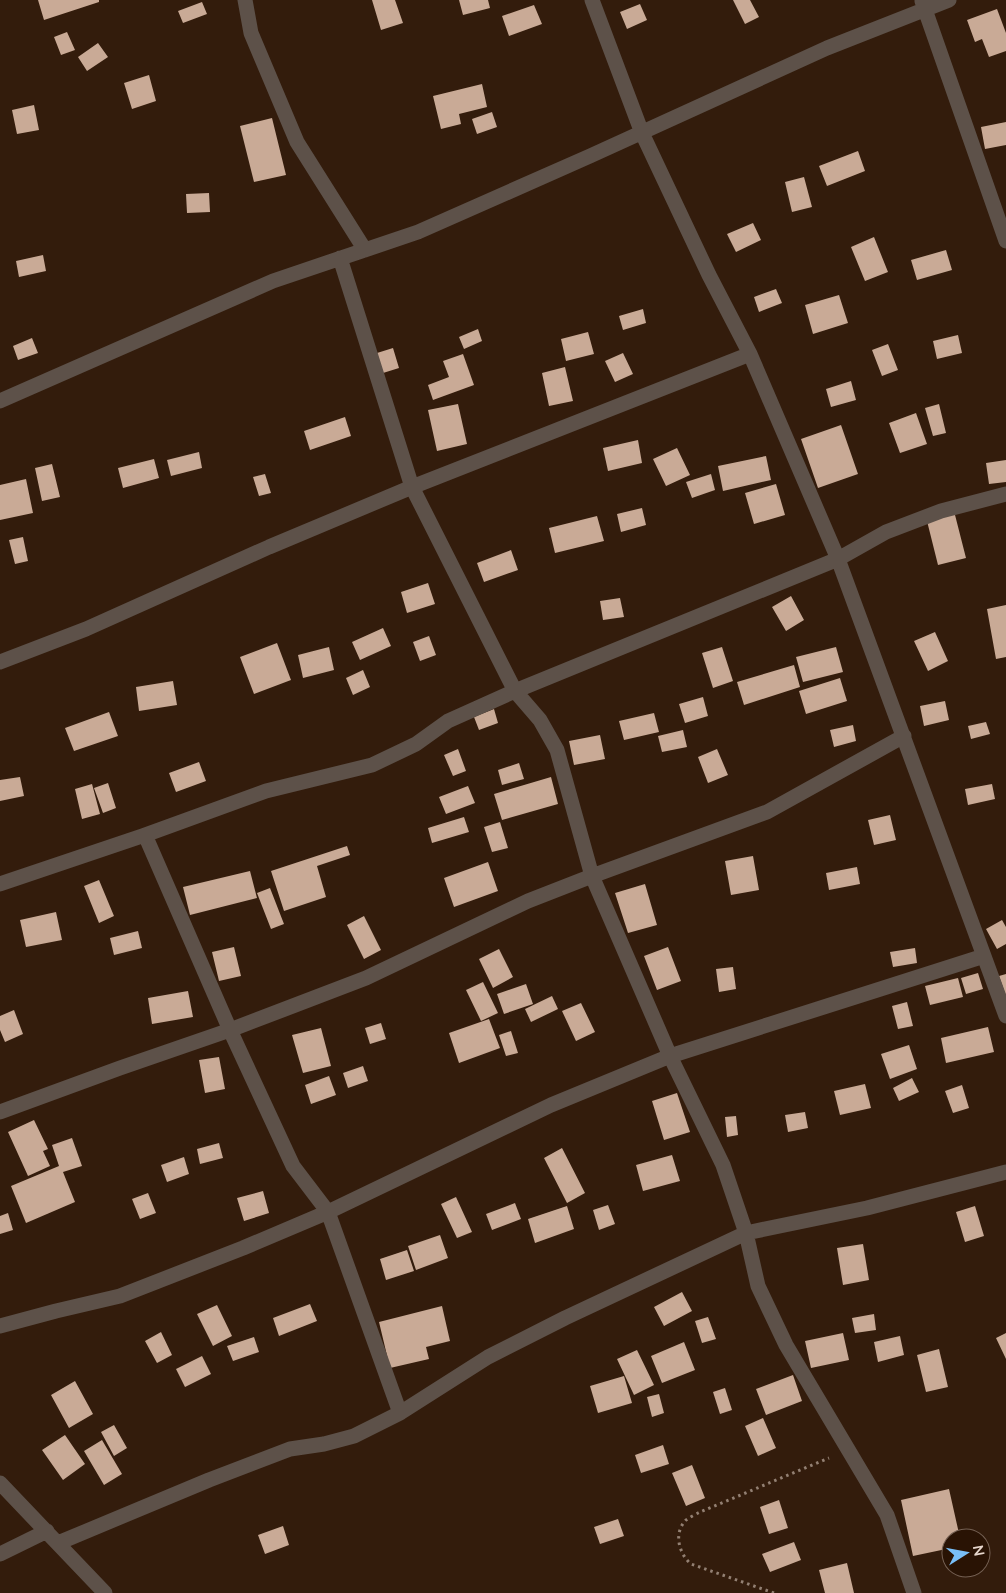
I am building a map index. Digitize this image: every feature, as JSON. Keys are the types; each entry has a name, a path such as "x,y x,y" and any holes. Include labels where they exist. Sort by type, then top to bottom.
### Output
{"street":[{"path":"245,0 251,33 297,142 365,250"},
{"path":"592,0 642,132 709,275 750,354 838,559 1006,1016"},
{"path":"0,401 273,282 418,232 923,5 949,0"},
{"path":"923,5 1006,241"},
{"path":"340,258 412,488 515,691 540,720 557,750 592,876 670,1056 723,1165 746,1233 758,1286 786,1345 887,1515 914,1593"},
{"path":"0,662 86,629 268,547 750,354"},
{"path":"0,884 145,835 266,791 372,765 416,744 448,722 515,691 838,559 886,532 941,512 1006,494"},
{"path":"0,1112 230,1030 366,978 528,902 592,876 766,812 904,736"},
{"path":"145,835 230,1030 293,1166 328,1212 400,1413"},
{"path":"0,1326 120,1296 243,1248 328,1212 551,1105 670,1056 984,956"},
{"path":"58,1543 209,1480 290,1449 324,1444 354,1436 400,1413 488,1356 746,1233 867,1208 1006,1172"},
{"path":"0,1483 105,1593"},
{"path":"0,1554 47,1531"}],"path":[{"path":"774,1593 691,1564 683,1558 678,1544 679,1532 685,1521 700,1512 848,1450"}],"building":[{"path":"38,0 99,0 99,2 44,20"},
{"path":"372,0 395,0 403,23 381,30"},
{"path":"459,0 488,0 490,8 463,15"},
{"path":"733,0 750,0 759,17 745,24"},
{"path":"202,2 207,14 183,23 178,11"},
{"path":"640,4 647,20 627,29 620,12"},
{"path":"534,5 542,24 509,36 502,16"},
{"path":"997,9 1006,33 1006,51 989,57 982,39 975,42 967,20"},
{"path":"67,32 75,50 61,55 54,37"},
{"path":"98,43 108,57 87,71 78,57"},
{"path":"149,75 156,101 132,109 124,83"},
{"path":"482,84 487,107 459,114 461,124 441,129 433,96"},
{"path":"34,105 39,130 17,134 12,110"},
{"path":"492,112 497,127 477,134 472,119"},
{"path":"272,118 286,175 254,182 240,126"},
{"path":"1006,122 1006,145 985,149 981,127"},
{"path":"858,151 865,171 827,186 819,166"},
{"path":"804,177 812,207 792,212 785,182"},
{"path":"209,193 210,212 187,213 186,194"},
{"path":"753,223 761,240 736,252 727,234"},
{"path":"874,237 888,272 865,281 851,247"},
{"path":"946,250 952,270 917,280 911,260"},
{"path":"43,255 46,271 19,277 16,261"},
{"path":"776,289 782,303 759,312 754,297"},
{"path":"839,295 848,323 813,334 805,305"},
{"path":"643,309 646,323 623,330 619,316"},
{"path":"478,329 482,341 464,349 459,337"},
{"path":"588,332 594,354 566,361 561,339"},
{"path":"958,335 962,353 937,359 933,341"},
{"path":"32,338 38,353 18,360 13,346"},
{"path":"888,344 898,370 882,376 872,350"},
{"path":"393,348 399,368 383,373 377,353"},
{"path":"623,353 633,374 615,382 605,361"},
{"path":"463,354 474,385 433,400 428,385 449,377 443,361"},
{"path":"565,367 573,401 549,406 542,373"},
{"path":"851,381 856,400 831,407 826,389"},
{"path":"458,404 467,444 437,451 428,410"},
{"path":"939,404 946,433 933,436 925,408"},
{"path":"916,413 927,444 900,453 889,423"},
{"path":"345,417 351,436 310,450 304,431"},
{"path":"841,425 858,474 818,488 801,439"},
{"path":"638,440 642,463 608,471 603,448"},
{"path":"677,448 690,475 666,486 653,459"},
{"path":"199,452 202,468 171,476 167,460"},
{"path":"766,456 771,480 723,491 718,466"},
{"path":"154,459 159,478 123,488 118,468"},
{"path":"1006,460 1006,482 989,484 986,463"},
{"path":"52,464 60,497 42,501 35,468"},
{"path":"265,474 271,493 259,496 253,477"},
{"path":"711,474 715,490 692,498 686,482"},
{"path":"26,479 33,513 0,520 0,485"},
{"path":"776,484 785,515 754,524 745,493"},
{"path":"642,508 646,525 621,532 617,514"},
{"path":"954,511 966,558 938,565 926,517"},
{"path":"597,516 604,541 555,553 549,528"},
{"path":"23,537 28,561 15,564 9,540"},
{"path":"511,550 518,570 484,582 477,563"},
{"path":"428,583 435,604 407,613 401,592"},
{"path":"791,596 804,620 786,631 772,607"},
{"path":"620,598 624,617 603,620 600,601"},
{"path":"1006,605 1006,657 996,659 987,609"},
{"path":"383,628 391,646 360,660 352,642"},
{"path":"935,632 948,661 928,671 914,641"},
{"path":"429,636 436,655 420,661 413,642"},
{"path":"277,643 291,680 254,694 240,657"},
{"path":"329,647 334,670 303,678 298,655"},
{"path":"722,647 733,681 713,688 702,653"},
{"path":"836,647 843,672 803,682 796,657"},
{"path":"794,665 800,687 744,705 737,682"},
{"path":"363,670 370,687 353,695 346,678"},
{"path":"840,678 847,701 806,714 799,691"},
{"path":"173,681 177,705 139,711 136,687"},
{"path":"703,697 708,716 685,723 679,704"},
{"path":"945,701 949,720 924,726 920,706"},
{"path":"494,709 498,723 479,730 474,717"},
{"path":"109,712 118,736 74,751 65,728"},
{"path":"654,713 659,732 624,740 619,721"},
{"path":"986,722 990,734 971,739 968,726"},
{"path":"853,725 856,741 834,747 830,730"},
{"path":"683,730 687,747 662,752 658,736"},
{"path":"600,735 605,759 574,765 569,741"},
{"path":"458,749 466,771 453,776 444,755"},
{"path":"717,749 728,775 708,783 698,757"},
{"path":"199,762 206,781 176,792 169,773"},
{"path":"519,763 524,779 502,785 498,770"},
{"path":"20,777 24,796 0,801 0,780"},
{"path":"551,777 558,804 502,820 494,794"},
{"path":"108,783 116,808 103,813 94,788"},
{"path":"92,784 100,814 82,819 75,789"},
{"path":"992,784 995,799 968,805 965,789"},
{"path":"468,786 475,803 446,814 439,797"},
{"path":"890,815 896,840 874,845 868,820"},
{"path":"464,817 469,832 432,843 428,828"},
{"path":"500,822 508,848 492,852 484,827"},
{"path":"347,846 350,855 317,866 326,897 284,911 271,871"},
{"path":"753,856 759,890 731,895 725,861"},
{"path":"488,862 498,891 454,907 444,878"},
{"path":"857,867 860,884 829,890 826,873"},
{"path":"250,871 257,898 190,915 183,887"},
{"path":"99,880 114,916 99,923 84,886"},
{"path":"645,884 657,925 628,933 615,893"},
{"path":"270,888 284,924 271,929 257,893"},
{"path":"56,912 62,940 26,947 20,920"},
{"path":"364,916 381,950 364,959 347,925"},
{"path":"1002,920 1006,927 1006,944 997,949 986,929"},
{"path":"138,931 142,948 114,955 110,938"},
{"path":"234,947 241,976 219,981 212,952"},
{"path":"668,947 681,981 657,990 644,956"},
{"path":"915,948 917,963 893,967 890,952"},
{"path":"499,949 513,977 493,988 479,959"},
{"path":"733,967 736,989 719,992 716,969"},
{"path":"978,973 983,989 966,994 961,978"},
{"path":"1006,974 1006,996 999,976"},
{"path":"958,978 963,997 930,1005 925,986"},
{"path":"483,982 498,1013 481,1021 466,990"},
{"path":"526,984 533,1004 504,1014 497,994"},
{"path":"188,991 193,1017 152,1024 148,998"},
{"path":"552,996 558,1009 531,1022 525,1009"},
{"path":"907,1002 913,1026 898,1029 892,1006"},
{"path":"581,1003 595,1032 576,1041 562,1011"},
{"path":"14,1010 23,1034 5,1042 0,1030 0,1016"},
{"path":"489,1019 500,1048 459,1063 449,1033"},
{"path":"381,1023 386,1039 370,1044 365,1028"},
{"path":"988,1027 994,1052 946,1063 941,1038"},
{"path":"321,1028 331,1066 303,1073 292,1035"},
{"path":"511,1031 518,1053 506,1056 499,1035"},
{"path":"909,1045 917,1069 890,1079 881,1054"},
{"path":"219,1057 225,1089 205,1093 199,1060"},
{"path":"363,1066 368,1081 348,1088 343,1073"},
{"path":"329,1076 336,1095 311,1104 305,1085"},
{"path":"912,1078 919,1092 899,1101 893,1088"},
{"path":"865,1084 871,1108 840,1115 834,1091"},
{"path":"962,1085 969,1108 953,1113 945,1091"},
{"path":"677,1093 690,1132 664,1140 652,1101"},
{"path":"805,1112 808,1128 788,1132 785,1115"},
{"path":"736,1116 738,1135 727,1137 725,1117"},
{"path":"34,1120 48,1149 43,1151 50,1166 28,1176 8,1132"},
{"path":"72,1138 82,1166 63,1172 75,1202 26,1223 11,1186 59,1166 52,1145"},
{"path":"219,1143 223,1158 200,1164 197,1149"},
{"path":"562,1148 585,1193 567,1203 544,1158"},
{"path":"672,1155 680,1181 643,1191 636,1165"},
{"path":"184,1157 189,1174 167,1182 161,1165"},
{"path":"263,1191 269,1213 244,1221 237,1198"},
{"path":"148,1193 156,1213 140,1219 132,1199"},
{"path":"456,1197 472,1232 457,1238 441,1204"},
{"path":"515,1203 521,1219 492,1230 486,1214"},
{"path":"608,1205 615,1224 599,1230 593,1210"},
{"path":"567,1206 574,1229 535,1243 528,1219"},
{"path":"975,1206 984,1236 965,1242 956,1212"},
{"path":"8,1213 13,1230 0,1234 0,1216"},
{"path":"440,1235 448,1258 416,1270 408,1246"},
{"path":"863,1244 869,1280 843,1285 837,1248"},
{"path":"407,1250 414,1271 386,1280 380,1259"},
{"path":"682,1292 692,1311 664,1326 654,1307"},
{"path":"310,1304 317,1321 279,1336 273,1318"},
{"path":"217,1305 232,1336 213,1346 197,1314"},
{"path":"442,1306 450,1341 426,1347 429,1359 390,1368 379,1322"},
{"path":"874,1314 876,1330 855,1333 852,1318"},
{"path":"708,1317 716,1339 702,1343 695,1321"},
{"path":"161,1332 172,1355 157,1363 145,1341"},
{"path":"843,1333 849,1360 811,1368 805,1341"},
{"path":"1006,1333 1006,1359 996,1338"},
{"path":"900,1336 904,1355 878,1362 874,1342"},
{"path":"254,1337 259,1352 233,1361 227,1346"},
{"path":"684,1342 695,1370 662,1383 651,1356"},
{"path":"939,1349 948,1387 926,1392 917,1355"},
{"path":"637,1350 654,1385 634,1395 617,1359"},
{"path":"202,1356 211,1374 185,1387 176,1369"},
{"path":"793,1375 802,1401 766,1415 756,1389"},
{"path":"624,1376 632,1403 598,1413 590,1386"},
{"path":"75,1381 93,1414 69,1428 51,1395"},
{"path":"725,1388 732,1410 720,1414 713,1392"},
{"path":"659,1394 664,1413 652,1417 647,1397"},
{"path":"763,1418 776,1448 758,1456 745,1426"},
{"path":"114,1425 127,1448 114,1456 101,1432"},
{"path":"65,1435 85,1464 63,1480 42,1450"},
{"path":"102,1440 122,1474 104,1485 84,1451"},
{"path":"663,1445 669,1464 641,1473 635,1455"},
{"path":"692,1465 705,1498 686,1506 672,1473"},
{"path":"949,1489 958,1528 941,1528 941,1550 913,1556 901,1500"},
{"path":"779,1500 788,1528 769,1534 760,1507"},
{"path":"618,1519 624,1536 600,1544 594,1527"},
{"path":"283,1526 289,1545 265,1554 258,1535"},
{"path":"794,1542 801,1560 770,1572 762,1554"},
{"path":"847,1563 854,1593 825,1593 819,1570"}]}
